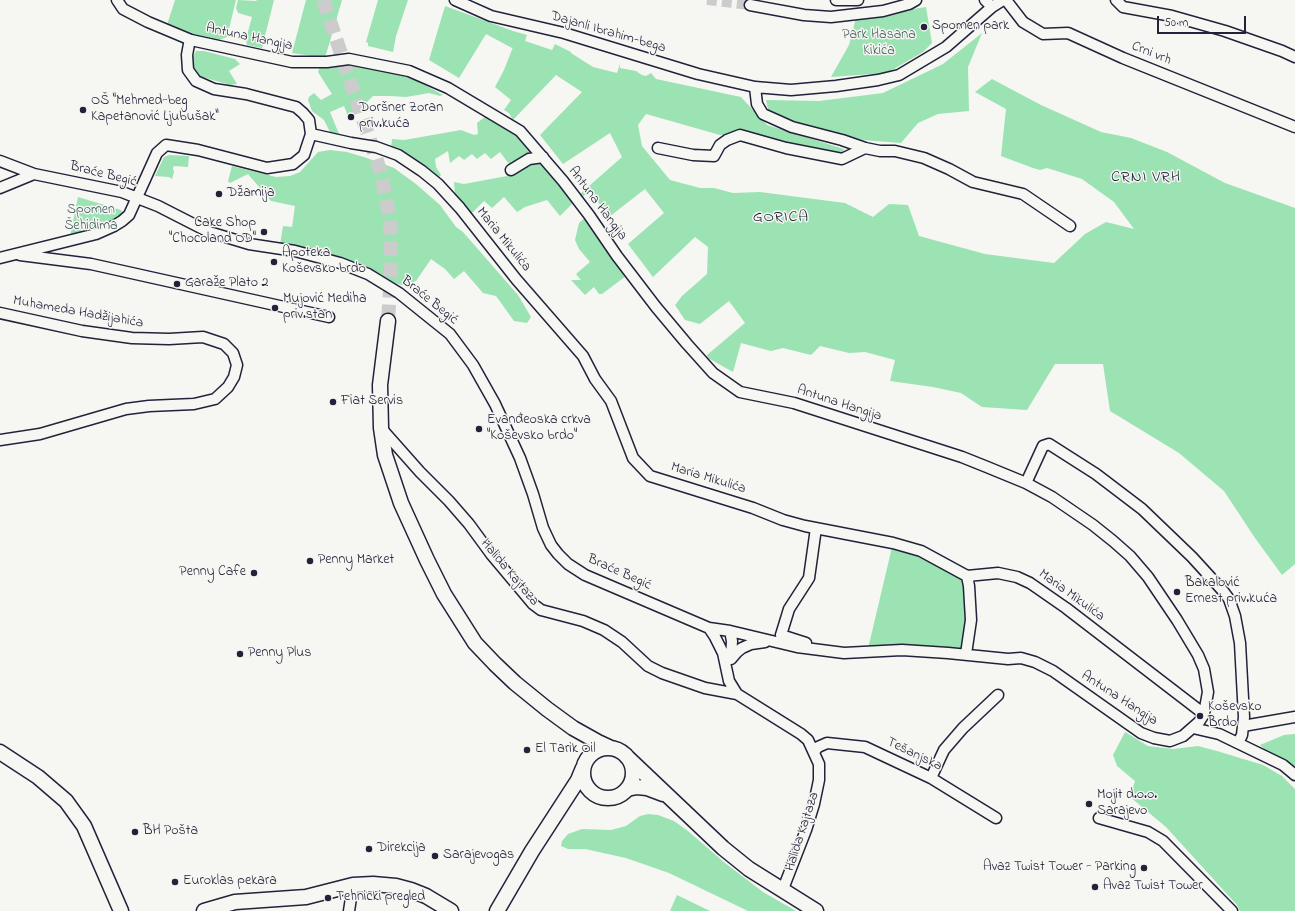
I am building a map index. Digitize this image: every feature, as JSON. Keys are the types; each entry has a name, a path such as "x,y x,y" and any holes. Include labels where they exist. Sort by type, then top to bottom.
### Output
{"main road":[{"path":"388,321 380,385 381,428 384,455 402,503 427,560 444,594 475,643 495,664 546,709 573,728 598,742 620,751 626,756 632,770 632,780 627,789 621,794 607,798 599,796 589,789 584,779 585,764 581,740 573,728"},
{"path":"497,911 532,851 578,780 585,764 597,750 611,748"},
{"path":"0,752 38,777 66,801 84,826 122,911"},
{"name":"Halida Kajtaza","path":"626,756 723,848 749,869 816,911"},
{"name":"Halida Kajtaza","path":"627,789 637,787 647,788 657,791 670,798"},
{"path":"563,804 579,796 593,793"},
{"path":"204,911 235,902 306,897 353,885 374,884 396,886 411,890 426,896 451,911"}],"street":[{"name":"Antuna Hangija","path":"118,0 123,9 148,22 191,40 292,62 327,62 349,59 409,71 448,88 520,131 543,157 589,215 617,256 656,307 713,373 740,392 794,403 962,458 1026,483 1052,497 1093,525 1130,556 1148,577 1189,639 1204,669 1208,692 1204,714 1193,728 1183,736 1170,740 1154,738 1140,733 1053,671 1035,662 1020,658 1008,659 966,654 902,650 844,653 797,647 730,631 708,628"},
{"name":"Dajanli Ibrahim-bega","path":"455,0 491,16 564,33 698,74 755,87 790,90 843,85 878,80 899,75 946,48 989,4 1005,0"},
{"path":"836,0 858,0"},
{"path":"750,5 804,15 831,17 883,11 909,4 916,0"},
{"name":"Crni vrh","path":"1005,0 1023,22 1043,34 1068,33 1123,58 1295,128"},
{"path":"1116,0 1123,7 1172,16 1226,32 1282,51 1295,57"},
{"path":"0,258 96,234 114,226 129,215 138,198 157,153 166,145 198,150 267,168 293,164 304,155 311,134 309,120 304,112 296,106 246,94 214,89 196,81 188,70 187,55 191,40"},
{"path":"755,87 757,104 763,114 792,128 842,140 865,148 880,151 895,151 924,158 974,182 1023,194 1070,226"},
{"name":"Maria Mikulića","path":"311,134 376,147 398,155 438,184 460,208 516,279 583,356 611,401 633,458 650,476 753,508 783,520 921,550 967,576 998,573 1017,577 1030,583 1066,608 1204,714"},
{"path":"658,148 693,155 714,156 720,146 727,140 740,135 786,148 842,159 865,148"},
{"path":"512,170 529,159 543,157"},
{"name":"Braće Begić","path":"0,161 34,174 122,192 178,216 209,232 249,244 295,251 319,257 358,269 381,281 399,293 450,334 472,365 495,404 508,431 533,494 542,528 558,554 568,564 585,575 708,628"},
{"path":"0,188 34,174"},
{"path":"14,254 91,264 329,317"},
{"name":"Muhameda Hadžijahića","path":"0,313 82,331 132,338 169,339 203,337 224,344 233,353 237,365 234,377 228,387 215,399 194,404 149,406 126,409 40,434 0,440"},
{"name":"Halida Kajtaza","path":"381,428 420,472 459,512 491,554 533,604 541,610 583,621 604,630 622,642 648,666 662,673 705,688 737,694 801,734 808,740 819,764 819,780 814,804 798,852 782,890"},
{"path":"1026,483 1042,446 1049,444 1096,474 1142,509 1192,557 1223,591 1229,599 1238,628 1244,695 1243,726 1238,743"},
{"path":"816,528 809,578 790,609 781,635 811,645 844,653"},
{"path":"966,654 971,620 967,576"},
{"path":"708,628 715,637 723,653 729,681 737,694"},
{"path":"727,674 731,659 732,640 730,631"},
{"path":"731,659 742,648 751,644 770,641"},
{"path":"931,778 944,750 963,728 998,695"},
{"path":"1243,726 1295,717"},
{"path":"1193,728 1219,734 1283,765 1295,775"},
{"name":"Tešanjska","path":"814,752 818,747 827,744 865,747 931,778 996,818"},
{"path":"1098,818 1148,832 1163,841 1232,911"},
{"path":"349,911 353,885"}],"green space":[{"path":"175,0 236,0 227,37 217,41 185,33 167,25"},
{"path":"238,0 274,0 262,48 247,45 246,39 252,17 238,13 236,8"},
{"path":"306,0 342,0 325,58 292,53"},
{"path":"378,0 408,0 396,36 393,52 368,46 368,43 366,42"},
{"path":"445,6 527,35 525,41 552,50 555,44 571,52 593,67 617,73 620,64 620,68 636,71 646,76 651,73 656,79 741,97 767,125 844,149 842,155 750,134 720,135 646,114 638,125 642,146 670,180 700,188 714,188 733,193 760,192 845,203 873,217 889,204 908,205 919,236 985,254 1054,263 1085,234 1106,222 1134,229 1114,202 1082,179 1047,168 1040,170 1001,156 1006,109 975,92 992,79 1041,105 1101,132 1131,138 1167,152 1225,183 1295,208 1295,564 1282,575 1224,491 1179,453 1110,411 1103,364 1055,364 1027,410 982,407 961,393 933,387 890,381 895,360 865,352 849,353 820,346 811,355 783,348 771,351 741,343 733,372 708,358 707,355 745,323 729,301 700,324 685,320 675,305 682,296 707,274 708,247 695,237 653,277 628,244 664,213 645,189 609,217 590,191 582,197 580,194 622,157 610,133 563,164 540,135 582,92 556,75 513,120 509,113 504,110 511,100 495,87 504,70 513,47 512,48 486,34 459,78 429,60"},
{"name":"Park Hasana Kikića","path":"926,7 932,43 923,52 887,73 831,77 849,45 856,18"},
{"path":"982,33 968,67 969,111 938,114 918,123 901,143 863,140 794,123 768,109 766,100 819,101 883,93 943,64"},
{"path":"196,51 204,51 235,59 240,64 229,71 237,84 230,85 199,76 193,67 193,57"},
{"path":"350,65 392,72 418,81 443,95 440,96 429,93 406,97 373,96 361,108 348,116 344,106 330,112 339,134 330,132 324,120 312,111 308,100 314,93 321,100 332,94 318,72 320,66"},
{"path":"490,113 536,150 527,154 521,162 512,168 500,152 491,159 485,153 477,159 472,154 464,160 459,156 450,163 448,151 435,159 436,167 441,175 434,182 391,148 392,139 404,140 461,130 474,135 478,134 477,123"},
{"path":"330,150 347,152 394,168 416,184 440,205 456,227 463,232 518,295 531,317 527,323 514,321 496,296 483,293 464,271 454,279 445,269 431,259 416,281 402,285 395,283 362,264 299,250 290,243 289,246 280,245 283,226 292,227 295,206 271,201 248,174 230,183 228,181 232,166 276,177 290,176 300,172 318,152"},
{"path":"169,155 189,156 188,167 174,166 172,179 169,177 155,176 164,157"},
{"path":"545,159 575,201 560,216 547,200 525,207 517,212 504,197 492,208 484,201 471,214 455,195 454,182 464,184 507,176 525,165"},
{"name":"Spomen Šehidima","path":"78,197 121,210 126,215 69,242"},
{"path":"588,215 630,273 602,294 599,294 594,287 585,295 571,280 581,280 576,274 590,262 579,249 575,240 579,223"},
{"path":"893,543 956,571 968,586 964,657 867,653"},
{"path":"1125,732 1148,746 1173,749 1198,746 1263,765 1282,776 1295,789 1295,911 1240,911 1237,905 1166,827 1130,797 1135,781 1117,766 1113,755"},
{"path":"1295,734 1295,777 1260,745 1284,735"},
{"path":"648,814 658,815 674,821 763,892 796,911 748,911 669,873 626,858 585,849 568,849 561,846 562,841 568,834 582,829 611,830 626,826 640,816"},
{"path":"677,895 710,911 670,911"}],"tunnel":[{"path":"323,0 381,173 390,219 391,275 388,321"},
{"path":"707,0 750,5"}],"place":[{"name":"Spomen park","path":"924,27"},
{"name":"OŠ \"Mehmed-beg Kapetanović Ljubušak\"","path":"83,110"},
{"name":"Doršner Zoran priv.kuća","path":"351,117"},
{"name":"Džamija","path":"219,194"},
{"name":"Cake Shop \"Chocoland OD\"","path":"264,232"},
{"name":"Apoteka Koševsko brdo","path":"274,262"},
{"name":"Garaže Plato 2","path":"177,284"},
{"name":"Mujović Mediha priv.stan","path":"275,308"},
{"name":"Fiat Servis","path":"333,402"},
{"name":"Evanđeoska crkva \"Koševsko brdo\"","path":"479,429"},
{"name":"Penny Market","path":"310,561"},
{"name":"Penny Cafe","path":"254,573"},
{"name":"Bakalović Ernest priv.kuća","path":"1177,592"},
{"name":"Penny Plus","path":"240,654"},
{"name":"Koševsko Brdo","path":"1200,716"},
{"name":"El Tarik Oil","path":"527,750"},
{"name":"Mojit d.o.o. Sarajevo","path":"1089,804"},
{"name":"BH Pošta","path":"135,832"},
{"name":"Direkcija","path":"369,849"},
{"name":"Sarajevogas","path":"435,856"},
{"name":"Avaz Twist Tower - Parking","path":"1144,868"},
{"name":"Euroklas pekara","path":"175,882"},
{"name":"Avaz Twist Tower","path":"1095,887"},
{"name":"Tehnički pregled","path":"328,898"}],"district":[{"name":"CRNI VRH","path":"1146,178"},
{"name":"GORICA","path":"781,218"}]}
